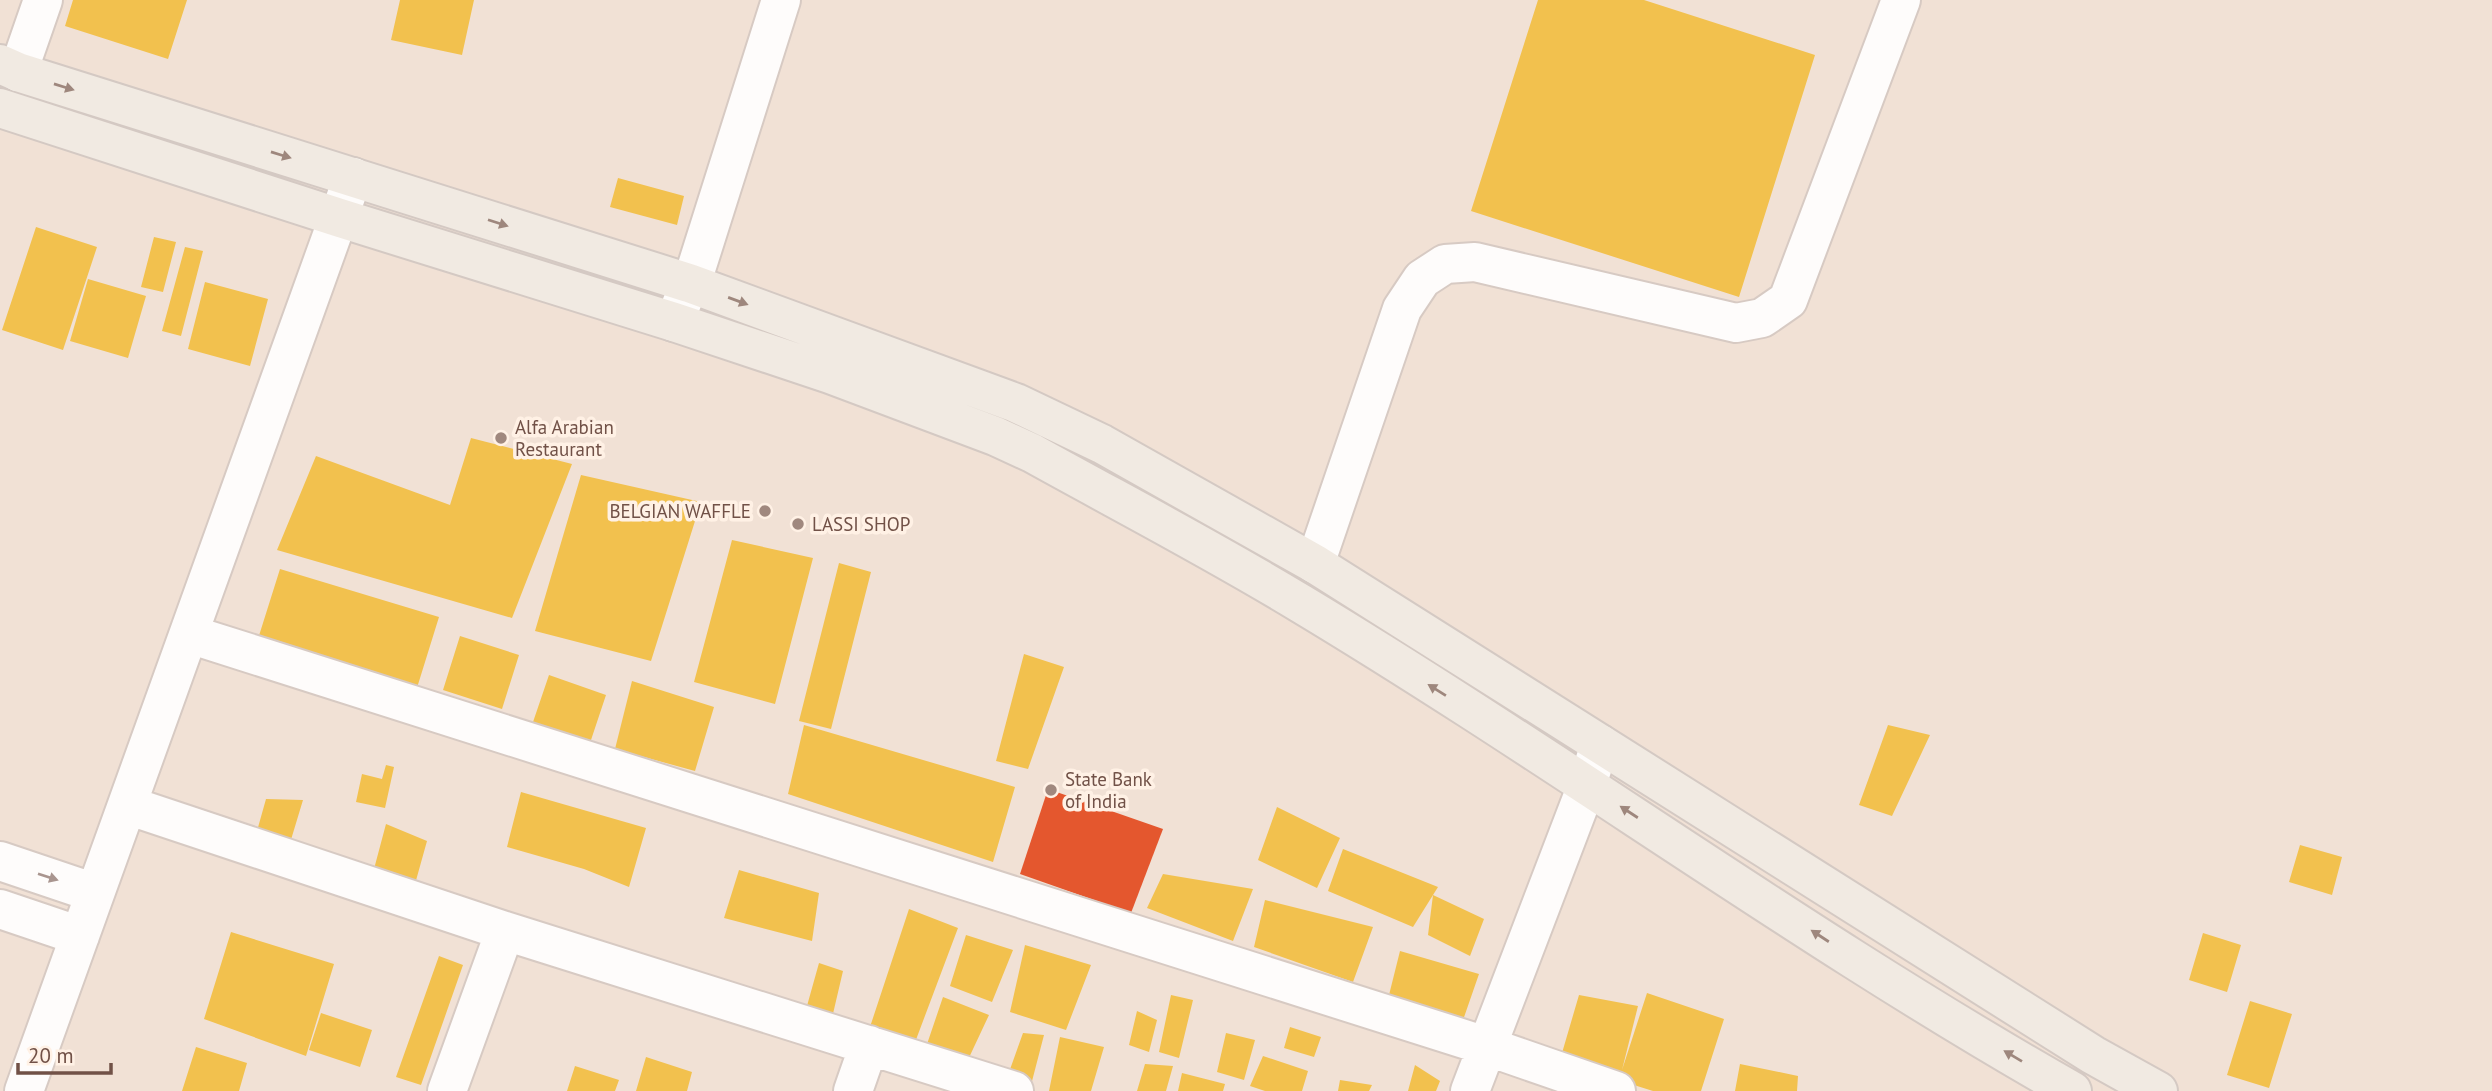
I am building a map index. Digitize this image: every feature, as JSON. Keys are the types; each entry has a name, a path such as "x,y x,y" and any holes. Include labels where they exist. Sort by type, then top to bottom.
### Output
{"main road":[{"path":"9,68 689,283 1016,403 1114,450 1314,564 2093,1055 2158,1091"},
{"path":"0,108 830,374 995,436 1032,453 1299,602 1906,992 2072,1091"}],"street":[{"path":"9,68 43,0"},
{"path":"674,322 696,266 781,0"},
{"path":"1314,564 1402,309 1422,279 1446,264 1475,262 1736,323 1762,318 1788,300 1901,0"},
{"path":"24,1091 353,177"},
{"path":"189,634 1486,1046 1616,1091"},
{"path":"1470,1091 1587,785 1600,744"},
{"path":"127,805 505,931 1014,1091"},
{"path":"0,861 95,892"},
{"path":"0,909 80,936"},
{"path":"447,1091 505,931"},
{"path":"853,1091 869,1045"}],"shaded area":[{"path":"0,0 2492,0 2492,1091 0,1091"}],"building: Homes":[{"path":"73,0 187,0 168,59 65,26"},
{"path":"400,0 474,0 462,55 391,40"},
{"path":"1538,0 1644,0 1815,55 1739,297 1471,211"},
{"path":"618,178 684,196 677,225 610,207"},
{"path":"36,227 97,247 63,350 2,330"},
{"path":"154,237 176,242 163,292 141,287"},
{"path":"185,247 203,251 181,336 162,331"},
{"path":"88,279 146,296 128,358 70,341"},
{"path":"205,282 268,299 250,366 188,349"},
{"path":"471,438 572,464 512,618 277,550 316,456 450,505"},
{"path":"581,475 701,502 651,661 535,631"},
{"path":"732,540 813,558 775,704 694,682"},
{"path":"839,563 871,572 831,729 799,721"},
{"path":"280,569 439,617 416,691 257,642"},
{"path":"460,636 519,655 502,709 443,690"},
{"path":"1024,654 1064,667 1028,769 996,761"},
{"path":"549,675 606,695 590,743 533,722"},
{"path":"632,681 714,707 695,771 615,749"},
{"path":"804,725 1015,787 993,862 788,794"},
{"path":"1888,725 1930,735 1892,816 1859,805"},
{"path":"386,765 394,767 385,808 356,802 362,774 382,779"},
{"path":"521,792 646,828 629,887 584,869 507,847"},
{"path":"266,799 303,800 290,843 257,831"},
{"path":"1277,807 1340,838 1317,888 1258,860"},
{"path":"386,824 427,841 415,884 374,869"},
{"path":"2300,845 2342,857 2332,895 2289,882"},
{"path":"1343,849 1438,887 1413,927 1328,891"},
{"path":"739,870 819,893 812,941 724,918"},
{"path":"1163,874 1253,889 1233,941 1147,908"},
{"path":"1433,895 1484,919 1470,956 1428,935"},
{"path":"1265,900 1373,927 1353,982 1254,947"},
{"path":"909,909 958,928 914,1045 868,1033"},
{"path":"231,932 334,964 306,1056 204,1019"},
{"path":"2203,933 2241,945 2227,992 2189,980"},
{"path":"966,935 1013,950 992,1002 950,986"},
{"path":"1025,945 1091,965 1066,1030 1010,1012"},
{"path":"1400,951 1479,974 1462,1023 1388,999"},
{"path":"439,956 463,965 421,1085 396,1077"},
{"path":"819,963 843,971 832,1018 805,1013"},
{"path":"1647,993 1724,1019 1701,1091 1653,1091 1618,1080 1562,1053 1579,995 1638,1006 1622,1070"},
{"path":"1171,995 1193,1000 1179,1058 1159,1052"},
{"path":"943,997 989,1015 966,1064 925,1050"},
{"path":"2250,1001 2292,1014 2269,1088 2227,1075"},
{"path":"1137,1011 1157,1020 1149,1052 1129,1045"},
{"path":"321,1013 372,1030 360,1067 309,1050"},
{"path":"1290,1027 1321,1037 1314,1057 1284,1048"},
{"path":"1023,1033 1044,1035 1031,1085 1008,1075"},
{"path":"1226,1033 1255,1040 1244,1080 1217,1072"},
{"path":"1060,1037 1104,1047 1091,1091 1049,1091"},
{"path":"196,1047 247,1063 239,1091 182,1091"},
{"path":"1263,1056 1308,1071 1302,1091 1265,1091 1250,1086"},
{"path":"646,1057 692,1072 687,1091 636,1091"},
{"path":"1145,1064 1173,1066 1166,1091 1137,1091"},
{"path":"1740,1064 1798,1076 1797,1091 1735,1091"},
{"path":"1415,1065 1440,1081 1436,1091 1408,1091"},
{"path":"575,1066 619,1080 615,1091 567,1091"},
{"path":"1182,1073 1225,1084 1223,1091 1178,1091"},
{"path":"1340,1080 1372,1085 1369,1091 1338,1091"}],"building: Shops":[{"path":"1048,789 1163,829 1131,913 1020,874"}],"place":[{"name":"Alfa Arabian Restaurant","path":"501,438"},
{"name":"BELGIAN WAFFLE","path":"765,511"},
{"name":"LASSI SHOP","path":"798,524"},
{"name":"State Bank of India","path":"1051,790"}]}
